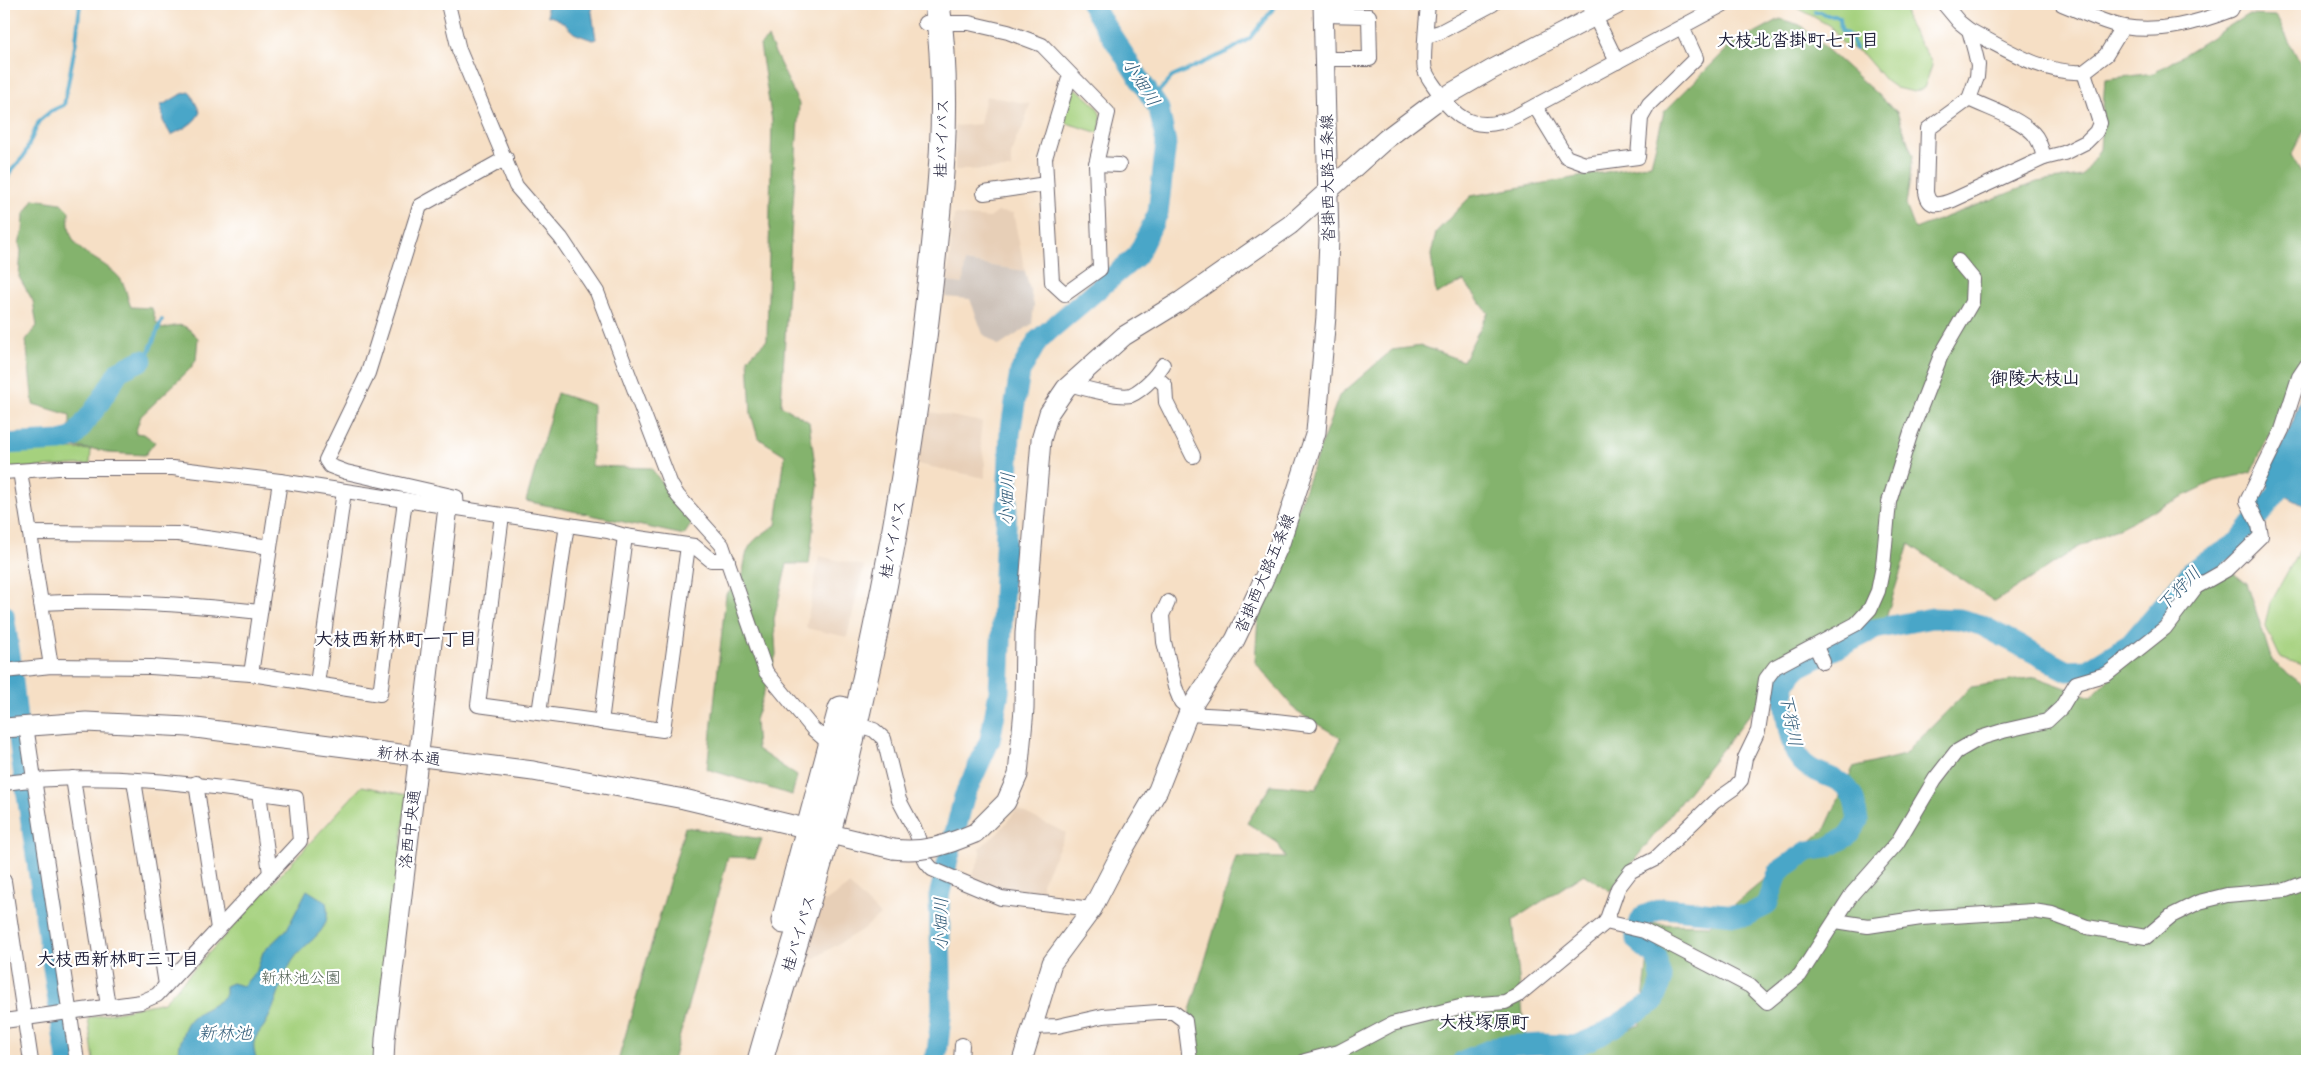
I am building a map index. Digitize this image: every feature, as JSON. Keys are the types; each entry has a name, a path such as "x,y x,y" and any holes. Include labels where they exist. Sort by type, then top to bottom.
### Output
{"highway":[{"name":"桂バイパス","path":"746,1061 818,831 838,794 847,721 908,369 923,236 930,126 931,13"},
{"name":"桂バイパス","path":"760,1061 818,831 831,745 847,721"}],"street":[{"path":"448,4 459,50 506,158 516,186 561,238 597,292 671,485 678,496 722,544 766,672 813,729 831,745"},
{"path":"1428,4 1425,70 1442,99 1463,120 1485,126 1501,124 1724,4"},
{"path":"1426,36 1440,32 1493,4"},
{"path":"1192,456 1166,402 1166,386 1159,370 1140,391 1128,396 1086,390 1070,384 1124,336 1181,301 1257,249 1329,192 1386,140 1442,99 1592,10 1618,4"},
{"path":"1944,4 1959,22 1969,30 2034,62 2067,73 2084,72 2106,55 2123,27"},
{"path":"2062,4 2123,27 2148,29 2176,26 2216,16 2231,10 2234,4"},
{"path":"1323,9 1369,16 1370,59 1325,59"},
{"name":"沓掛西大路五条線","path":"1022,1061 1052,963 1092,909 1119,857 1158,790 1189,712 1235,640 1257,594 1280,543 1316,432 1326,316 1329,192 1323,9"},
{"path":"1592,10 1617,62"},
{"path":"931,13 969,24 1008,32 1042,46 1108,113 1096,164 1100,269 1065,294 1052,282 1044,158 1070,75"},
{"path":"1535,106 1566,157 1584,164 1638,157 1640,118 1649,104 1696,58 1682,27"},
{"path":"1969,30 1978,65 1977,77 1969,100 1928,129 1926,192 1927,199 1932,204 1938,206 1953,200 2044,158 2064,153 2086,142 2096,132 2100,123 2084,72"},
{"path":"1969,100 2010,119 2033,133 2041,145 2044,158"},
{"path":"452,507 456,497 346,472 330,466 326,460 368,373 420,206 506,158"},
{"path":"1096,164 1119,165"},
{"path":"984,193 1046,184"},
{"path":"1305,1061 1339,1052 1392,1024 1468,1005 1505,1002 1517,996 1606,922 1618,888 1631,871 1655,858 1714,802 1734,788 1741,780 1745,758 1758,731 1766,679 1775,666 1816,647 1856,624 1870,609 1878,591 1883,566 1889,502 1910,432 1941,355 1972,302 1973,279 1958,261"},
{"path":"1606,922 1644,930 1750,986 1767,1002 1800,975 1852,894 1896,843 1935,779 1956,752 1980,738 2047,721 2061,708 2076,683 2107,674 2165,628 2196,587 2226,570 2261,536 2259,525 2248,501 2282,430 2299,378 2307,365"},
{"name":"新林本通","path":"13,727 86,722 188,727 533,771 608,784 893,849 910,851 941,846 974,832 1006,802 1018,774 1024,709 1025,634 1040,440 1049,412 1070,384"},
{"path":"4,472 58,468 173,468 280,481 694,546 711,560 728,560"},
{"path":"20,471 51,666"},
{"path":"252,674 280,481"},
{"path":"317,684 344,491"},
{"path":"4,671 51,666 150,668 252,674 380,694 405,500"},
{"name":"洛西中央通","path":"384,1061 418,757 452,507"},
{"path":"502,515 478,705 663,730 688,546"},
{"path":"539,714 567,525"},
{"path":"30,534 178,534 270,547"},
{"path":"601,722 625,536"},
{"path":"40,603 94,600 202,606 260,612"},
{"path":"1168,602 1162,615 1164,642 1175,687 1189,712 1310,725"},
{"path":"1816,647 1823,662"},
{"path":"847,721 874,730 884,739 899,800 916,832 926,862 932,869 1001,898 1092,909"},
{"path":"13,727 34,780 77,1061"},
{"path":"73,778 108,1006"},
{"path":"4,1021 141,1002 157,995 300,841 296,798 196,783 73,778 10,782"},
{"path":"134,780 166,985"},
{"path":"196,783 218,929"},
{"path":"259,793 270,873"},
{"path":"4,881 31,1061"},
{"path":"1836,921 1868,926 1921,918 2033,911 2052,914 2086,927 2146,937 2170,916 2199,902 2227,895 2286,890 2307,882"},
{"path":"1032,1028 1058,1026 1104,1016 1173,1012 1185,1020 1190,1061"}],"shaded area":[{"path":"986,96 1030,104 1022,130 1016,138 1011,155 1011,169 955,170 955,126 980,124"},
{"path":"998,212 1013,213 1025,271 966,262 963,284 947,282 954,215 990,218"},
{"path":"965,262 1025,271 1034,305 1032,324 999,346 983,334 970,299 945,297 947,282 963,284"},
{"path":"926,411 982,422 980,439 985,464 985,478 917,464"},
{"path":"819,556 864,566 847,637 806,628"},
{"path":"1017,809 1066,833 1042,883 1043,896 996,890 971,878 981,856 979,848 998,833"},
{"path":"849,885 880,915 865,928 813,959 808,958 808,943 821,901 825,902"}],"green space":[{"path":"1798,4 1900,4 1906,10 1907,22 1931,61 1932,66 1924,88 1914,92 1896,88 1886,81 1863,54 1843,44 1830,26 1796,7"},
{"path":"2247,15 2276,16 2307,76 2307,125 2291,155 2307,182 2307,356 2251,473 2215,481 2077,548 1995,602 1909,544 1886,618 1784,671 1610,891 1584,874 1513,920 1525,1035 1461,1061 1194,1061 1189,1014 1236,857 1285,858 1278,843 1247,823 1271,785 1316,789 1341,738 1297,712 1255,662 1258,617 1339,396 1392,350 1422,346 1463,361 1488,313 1464,281 1436,294 1431,255 1436,232 1471,196 1651,164 1664,112 1730,46 1780,19 1800,25 1897,112 1913,156 1906,205 1915,229 2037,182 2082,176 2100,149 2105,79 2154,73"},
{"path":"768,38 799,104 781,405 809,422 818,486 809,564 787,564 774,619 776,655 755,720 757,749 797,776 792,795 707,769 726,594 742,580 745,559 750,546 776,525 785,455 758,438 751,414 748,358 767,340 772,121 760,45"},
{"path":"1077,89 1093,103 1099,112 1101,125 1099,133 1060,121 1068,91"},
{"path":"34,199 61,203 69,211 71,236 76,244 117,275 125,287 131,307 152,308 156,322 162,329 178,325 182,326 189,329 198,338 196,360 190,369 141,416 135,433 144,434 155,442 145,455 109,453 100,450 70,447 70,415 33,404 26,340 37,326 33,301 19,277 21,251 19,243 23,231 24,215"},
{"path":"557,393 593,405 592,466 651,468 692,523 684,535 526,501"},
{"path":"4,450 91,450 90,464 4,469"},
{"path":"2307,537 2307,667 2280,657 2265,625 2270,603"},
{"path":"2221,565 2247,583 2272,661 2307,688 2307,1061 1535,1061 1640,1025 1652,924 1710,925 1825,829 1853,768 1904,755 1971,687 2036,677 2091,697"},
{"name":"新林池公園","path":"362,786 407,795 376,1061 94,1061 88,1018 164,1002"},
{"path":"685,827 762,839 755,858 728,857 673,1061 618,1061"}],"water":[{"path":"546,4 584,4 591,6 596,39 593,40 574,33 560,20 548,16"},
{"path":"190,92 200,112 191,123 171,135 163,121 161,105"},
{"path":"2307,377 2307,506 2263,483 2293,421"},
{"name":"新林池","path":"307,890 326,902 326,922 322,930 296,956 286,973 275,1004 255,1040 254,1050 257,1061 176,1061 184,1030 190,1019 225,996 225,986 232,983 243,986 257,970 263,952 287,929"}],"waterway":[{"path":"4,188 10,172 24,156 39,121 51,111 64,105 76,41 80,4"},
{"name":"小畑川","path":"933,1061 937,1053 942,1008 939,896 964,797 990,740 999,692 1010,434 1020,372 1038,340 1137,256 1158,213 1166,143 1159,109 1091,4"},
{"path":"1153,98 1172,77 1231,50 1250,38 1277,4"},
{"path":"1815,12 1835,15 1840,18 1841,30 1851,37 1855,49"},
{"path":"142,360 148,354 162,320"},
{"path":"4,444 61,441 74,437 100,402 119,371 142,360"},
{"name":"下狩川","path":"1463,1061 1499,1046 1544,1044 1575,1046 1601,1035 1653,1002 1662,981 1657,958 1636,940 1636,929 1643,916 1663,908 1745,916 1767,905 1779,871 1808,851 1827,848 1848,836 1858,821 1852,795 1841,783 1811,769 1805,764 1795,751 1789,732 1785,711 1784,683 1799,667 1875,629 1932,618 1959,619 1981,625 2068,671 2087,670 2130,644 2192,571 2238,542 2280,489"},
{"path":"4,615 21,756 67,1061"}],"district":[{"name":"大枝北沓掛町七丁目","path":"1798,40"},
{"name":"御陵大枝山","path":"2035,378"},
{"name":"大枝西新林町一丁目","path":"396,639"},
{"name":"大枝西新林町三丁目","path":"118,959"},
{"name":"大枝塚原町","path":"1484,1022"}]}
